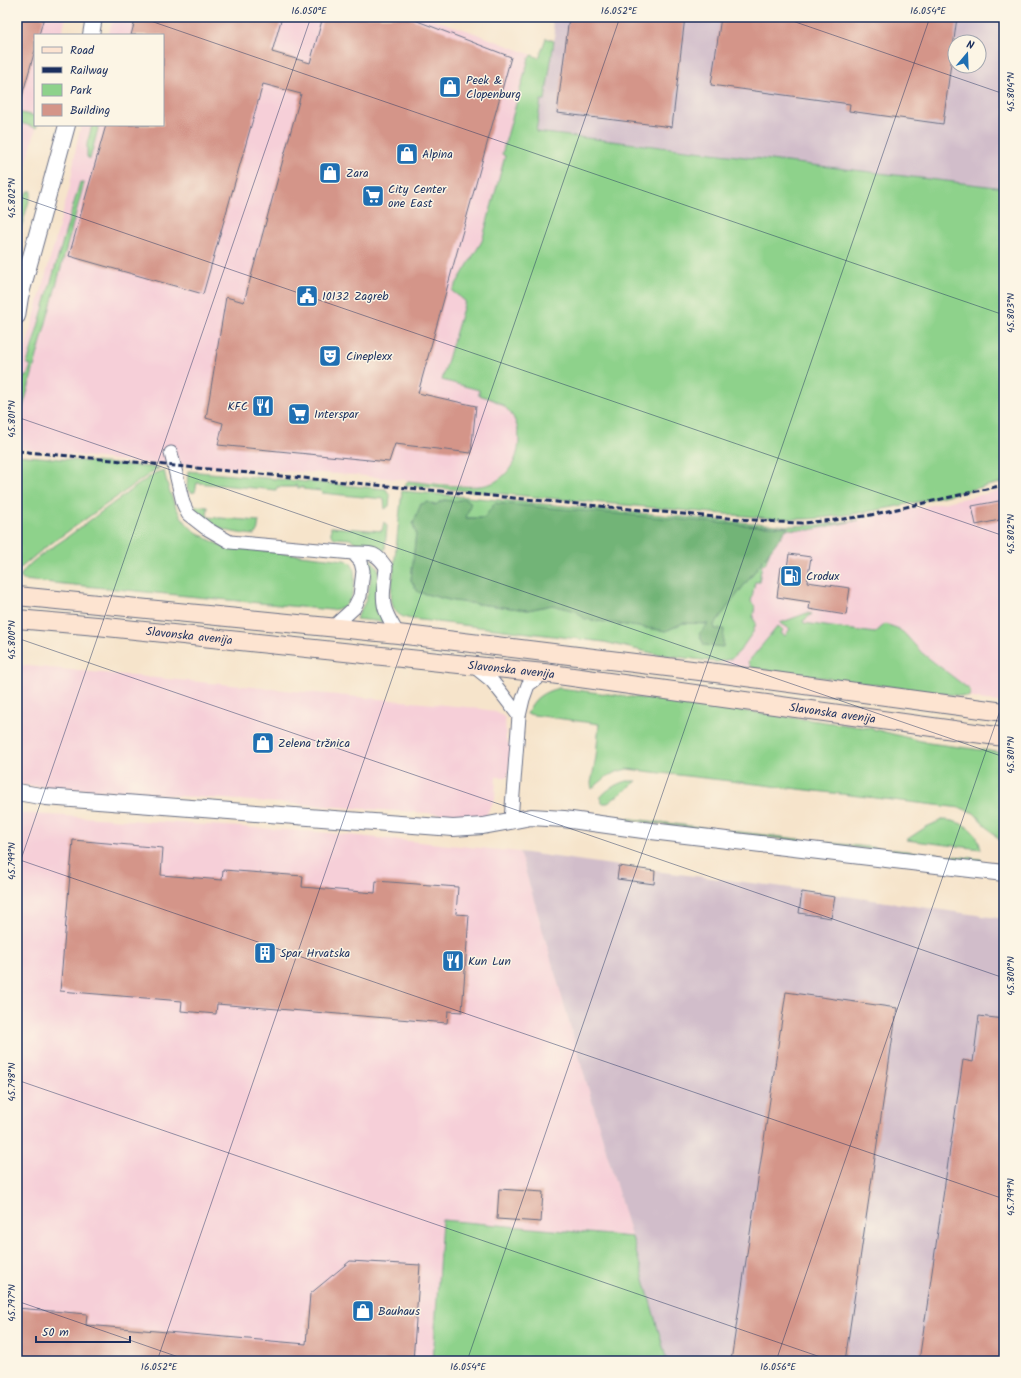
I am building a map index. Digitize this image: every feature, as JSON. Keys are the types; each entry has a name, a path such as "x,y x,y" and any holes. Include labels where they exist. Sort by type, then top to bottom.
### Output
{"main road":[{"name":"Slavonska avenija","path":"17,596 333,626 716,673 1004,712"},
{"name":"Slavonska avenija","path":"17,619 544,673 1004,737"}],"street":[{"path":"17,316 19,300 67,126"},
{"path":"171,453 183,503 188,514 206,528 230,542 370,553 379,557 386,567 384,590 386,613 398,634"},
{"path":"333,626 354,608 360,596 363,571 361,562 353,552"},
{"path":"472,665 492,681 519,716"},
{"path":"511,820 519,716 528,685 544,673"},
{"path":"17,792 40,796 453,828 483,826 531,817 564,819 650,831 1004,873"}],"shaded area":[{"path":"17,17 66,17 61,34 34,34 34,126 37,126 17,196"},
{"path":"114,17 426,17 469,31 532,55 529,58 502,154 505,156 482,241 452,291 465,301 442,380 479,390 479,395 492,398 507,409 517,424 519,443 517,456 510,468 499,479 478,486 355,475 140,463 17,448 17,380 70,186 81,126 164,126 164,34 108,34"},
{"path":"551,17 1004,17 1004,188 536,132 541,99 545,100 555,35"},
{"path":"1004,490 1004,703 968,697 970,690 922,653 904,633 897,628 875,633 804,623 803,622 807,613 781,623 790,629 785,636 781,633 783,630 778,626 749,665 751,668 717,662 731,659 739,652 753,632 755,606 751,603 755,582 759,582 762,564 766,564 770,551 786,529 810,530"},
{"name":"Zelena tržnica","path":"17,665 477,708 497,712 505,718 506,740 511,746 508,777 496,777 495,799 485,817 17,785"},
{"path":"17,813 318,832 520,852 667,1361 17,1361"},
{"path":"520,852 776,886 1004,919 1004,1361 667,1361"}],"green space":[{"path":"546,38 554,41 545,100 541,100 536,132 1004,188 1004,482 873,511 821,518 798,519 768,518 404,485 408,481 461,486 482,486 490,484 508,471 518,450 519,439 517,428 513,417 506,408 497,402 479,395 479,390 442,380 465,301 452,291 482,241 505,156 502,154 529,58 532,55 539,58"},
{"path":"17,112 34,116 34,126 37,126 37,128 17,122"},
{"path":"92,126 99,126 90,159 87,157 87,144"},
{"path":"80,182 84,183 21,415 17,415 17,402 24,376 27,377 31,365 27,364"},
{"path":"32,191 17,242 17,223 25,194"},
{"path":"17,455 160,468 155,470 43,549 17,571"},
{"path":"164,470 170,494 181,517 192,529 222,546 344,560 349,562 354,568 355,578 352,595 348,602 343,607 331,610 23,580 20,577 23,571 40,556 155,473"},
{"path":"188,471 386,489 390,496 389,506 385,509 384,499 322,493 320,491 303,489 303,487 298,488 295,485 295,487 277,487 276,490 197,483 195,492 190,492 187,489"},
{"path":"402,491 791,526 821,525 859,520 810,530 786,529 788,527 742,525 465,518 464,499 454,501 444,500 435,505 428,503 421,504 413,524 416,533 411,580 418,592 453,601 528,610 552,605 576,611 585,619 666,631 683,623 709,624 715,629 714,625 770,551 765,564 762,564 759,582 755,582 751,602 755,606 753,618 756,623 753,632 739,652 731,659 717,662 656,654 604,642 403,617 394,609 391,595"},
{"path":"464,499 471,502 466,518 484,518 495,503 742,525 788,527 714,625 715,629 724,629 723,647 704,645 699,634 708,624 683,623 666,631 585,619 576,611 552,605 528,610 453,601 418,592 411,580 416,533 413,524 421,504 428,502 435,505 444,500 454,501"},
{"path":"195,506 208,507 207,517 259,521 257,533 254,535 245,534 221,529 201,515"},
{"path":"384,522 387,526 385,549 383,552 376,548 363,547 350,539 335,538 331,535 331,527 382,531"},
{"path":"369,558 377,566 379,571 376,599 377,607 384,621 383,622 356,619 365,602 369,590 371,574 367,559"},
{"path":"807,613 812,614 803,621 804,623 875,633 885,624 897,628 904,633 922,653 970,690 970,695 968,697 751,668 748,662 778,626 783,630 781,633 785,636 790,629 780,623"},
{"path":"559,688 869,728 929,743 1004,753 1004,845 974,813 961,808 627,769 606,777 592,789 591,783 596,757 599,724 527,714 529,708 539,696"},
{"path":"626,781 637,781 608,803 602,803 600,798 605,792"},
{"path":"600,815 831,843 981,859 981,863 602,817"},
{"path":"942,820 949,820 967,827 976,836 981,849 906,840 926,827"},
{"path":"442,1220 632,1237 667,1361 433,1361"}],"building":[{"path":"17,17 44,17 39,34 34,34 34,54 20,103 17,102"},
{"name":"City Center one East","path":"136,17 282,17 272,52 310,63 323,17 407,17 511,57 418,393 476,406 471,453 395,444 389,462 218,445 223,423 206,418 226,297 244,302 301,94 263,84 203,294 69,256 106,126 164,126 164,34 131,34"},
{"path":"569,17 685,17 672,127 557,113"},
{"path":"721,17 957,17 955,34 947,34 947,74 950,74 943,124 849,111 850,104 711,85"},
{"path":"1004,500 1004,519 976,525 972,506"},
{"path":"789,554 811,557 807,582 850,588 846,615 809,609 810,602 777,597 781,567 787,568"},
{"name":"Spar Hrvatska","path":"73,840 163,848 161,875 222,880 223,870 303,876 302,887 375,893 376,881 458,887 456,914 469,915 462,1012 448,1011 447,1023 217,1004 216,1014 181,1011 182,1001 60,991"},
{"path":"619,866 655,871 654,884 617,879"},
{"path":"802,892 835,897 831,918 799,913"},
{"path":"786,992 897,1008 845,1361 731,1361"},
{"path":"979,1016 1004,1019 1004,1361 919,1361 963,1060 973,1062"},
{"path":"499,1189 543,1192 541,1222 497,1219"},
{"name":"Bauhaus","path":"350,1261 420,1265 413,1361 17,1361 17,1308 87,1314 86,1325 306,1344 310,1294"}],"railway":[{"path":"17,451 715,517 802,523 866,516 1004,485"}],"place":[{"name":"Peek & Clopenburg","path":"450,87"},
{"name":"Alpina","path":"407,154"},
{"name":"Zara","path":"330,173"},
{"name":"City Center one East","path":"373,196"},
{"name":"10132 Zagreb","path":"307,296"},
{"name":"Cineplexx","path":"330,356"},
{"name":"KFC","path":"263,406"},
{"name":"Interspar","path":"299,414"},
{"name":"Crodux","path":"791,576"},
{"name":"Zelena tržnica","path":"263,743"},
{"name":"Spar Hrvatska","path":"265,953"},
{"name":"Kun Lun","path":"453,961"},
{"name":"Bauhaus","path":"363,1311"}]}
